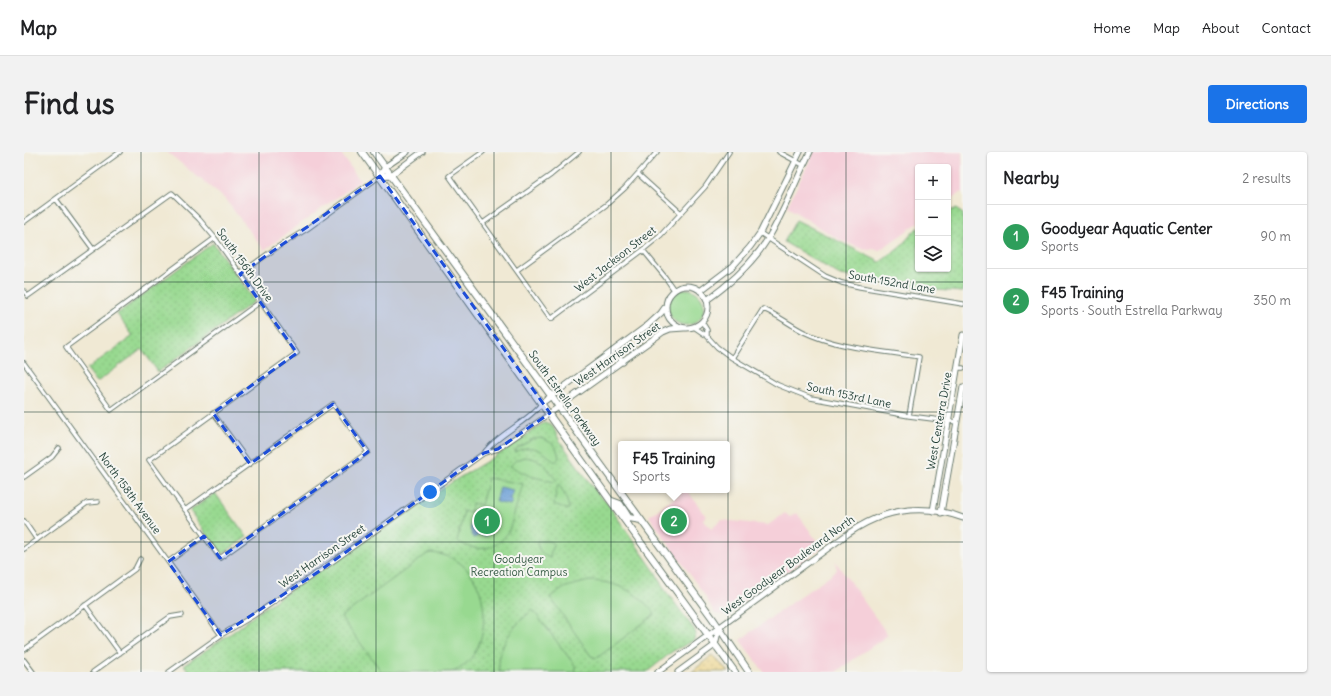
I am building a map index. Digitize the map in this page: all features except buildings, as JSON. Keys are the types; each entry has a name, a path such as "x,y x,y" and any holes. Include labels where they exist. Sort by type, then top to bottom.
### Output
{"main road":[{"name":"South Estrella Parkway","path":"362,152 550,413 610,500 735,672"},
{"name":"South Estrella Parkway","path":"374,152 618,488"},
{"name":"South Estrella Parkway","path":"622,493 749,672"},
{"path":"610,500 620,504 629,518 641,520"}],"street":[{"path":"24,222 120,152"},
{"path":"240,274 276,248 307,229 380,176 385,167 407,152"},
{"path":"380,176 391,175 422,152"},
{"path":"483,152 449,176 517,270 606,205 638,174 657,152"},
{"path":"483,223 551,175 579,152"},
{"name":"West Jackson Street","path":"517,270 551,319 660,236 705,186 729,152"},
{"path":"778,152 803,165"},
{"path":"700,290 733,266 760,234 800,152"},
{"path":"707,300 754,259 767,239 810,152"},
{"path":"638,174 681,213"},
{"name":"South 156th Drive","path":"93,249 172,192 199,219 215,238 297,353 214,414"},
{"path":"24,291 28,296 93,249 56,199"},
{"name":"South 152nd Lane","path":"760,234 825,276 842,283 963,304"},
{"path":"215,238 66,346 111,410 260,302"},
{"path":"643,250 674,290"},
{"path":"687,286 700,290 707,300 708,307 707,314 702,322 694,327 684,328 673,323 669,318 666,306 667,300 674,290 687,286"},
{"name":"West Harrison Street","path":"169,672 221,635 253,616 315,574 484,453 490,445 535,412 542,403 655,319 666,306"},
{"path":"732,358 763,309 803,332 820,338 848,346 919,357 909,416"},
{"name":"South 153rd Lane","path":"702,322 707,330 707,336"},
{"name":"South 153rd Lane","path":"694,327 707,336 717,347 732,358 778,385 811,398 909,416 957,422"},
{"name":"West Harrison Street","path":"484,453 498,449 623,362 663,332 670,329 684,328"},
{"name":"West Centerra Drive","path":"933,511 960,368 963,335"},
{"path":"614,350 623,362"},
{"name":"North 158th Avenue","path":"24,362 221,635"},
{"name":"West Centerra Drive","path":"941,513 963,387"},
{"path":"185,510 250,464 333,404 368,452 220,558 185,510 149,460 214,414 250,464"},
{"path":"24,477 52,457 59,448"},
{"path":"24,549 87,503 98,502"},
{"name":"West Goodyear Boulevard North","path":"658,672 861,525 872,519 903,511 933,511 963,518"},
{"path":"24,521 38,540"},
{"path":"168,562 204,536"},
{"path":"24,650 135,569 140,560"},
{"path":"85,605 120,653"},
{"path":"93,672 170,617 182,615"},
{"name":"West Goodyear Boulevard North","path":"715,645 719,628"},
{"path":"678,672 715,645"},
{"path":"24,660 33,672"}],"highlighted area":[{"path":"380,176 550,413 498,449 484,453 318,572 221,635 168,562 204,536 220,558 368,452 333,404 250,464 213,413 297,353 240,274"}],"shaded area":[{"path":"167,152 340,152 360,181 264,250 225,199"},
{"path":"814,152 962,152 963,193 961,192 951,200 951,164 915,164 915,225 880,250 860,248 840,240 787,207"},
{"path":"682,493 689,493 706,516 703,519 711,529 722,520 768,525 785,513 790,517 797,513 822,548 724,615 715,614 705,596 649,516"},
{"path":"835,561 888,635 836,672 764,672 740,640 837,570"}],"green space":[{"path":"956,209 963,214 963,292 922,289 840,275 784,242 796,220 880,262 898,249 915,230 915,272 951,272 951,210"},
{"path":"213,243 255,301 158,372 142,349 97,382 87,369 133,336 117,314"},
{"path":"690,289 699,294 703,300 703,314 699,320 690,325 682,325 673,320 669,314 668,303 673,294 679,290"},
{"name":"Goodyear Recreation Campus","path":"546,422 552,425 560,441 597,493 607,503 656,573 662,586 694,629 696,634 693,641 673,651 647,672 185,672 188,670 184,665 233,632 264,608 452,482 499,454"},
{"path":"540,438 553,444 557,450 559,458 555,462 542,451 537,449 527,448 515,452 517,448 530,440"},
{"path":"524,457 536,459 544,464 557,481 554,482 530,476 510,466 516,460"},
{"path":"488,478 523,484 509,531 498,543 486,548 464,545 457,541 464,511 471,512 472,503 481,505"},
{"path":"558,484 562,489 569,509 554,504"},
{"path":"215,493 247,537 221,555 190,511"},
{"path":"537,541 554,543 550,558 540,551"},
{"path":"432,553 447,556 460,563 470,572 477,584 482,598 484,612 483,627 478,646 467,662 455,671 382,672 341,617 427,554"},
{"path":"589,581 608,583 626,589 648,606 655,614 597,658 591,656 550,597 566,587"},
{"path":"533,610 576,667 575,672 499,672 501,653 508,637 519,622"}],"sand":[{"path":"712,655 729,672 692,672"}],"water":[{"path":"500,487 513,490 510,505 496,502"},
{"path":"488,518 488,525 483,528 488,534 486,536 479,535 474,538 470,529 473,520"}],"place":[{"name":"Goodyear Aquatic Center","path":"487,521"},
{"name":"F45 Training","path":"674,521"}]}
